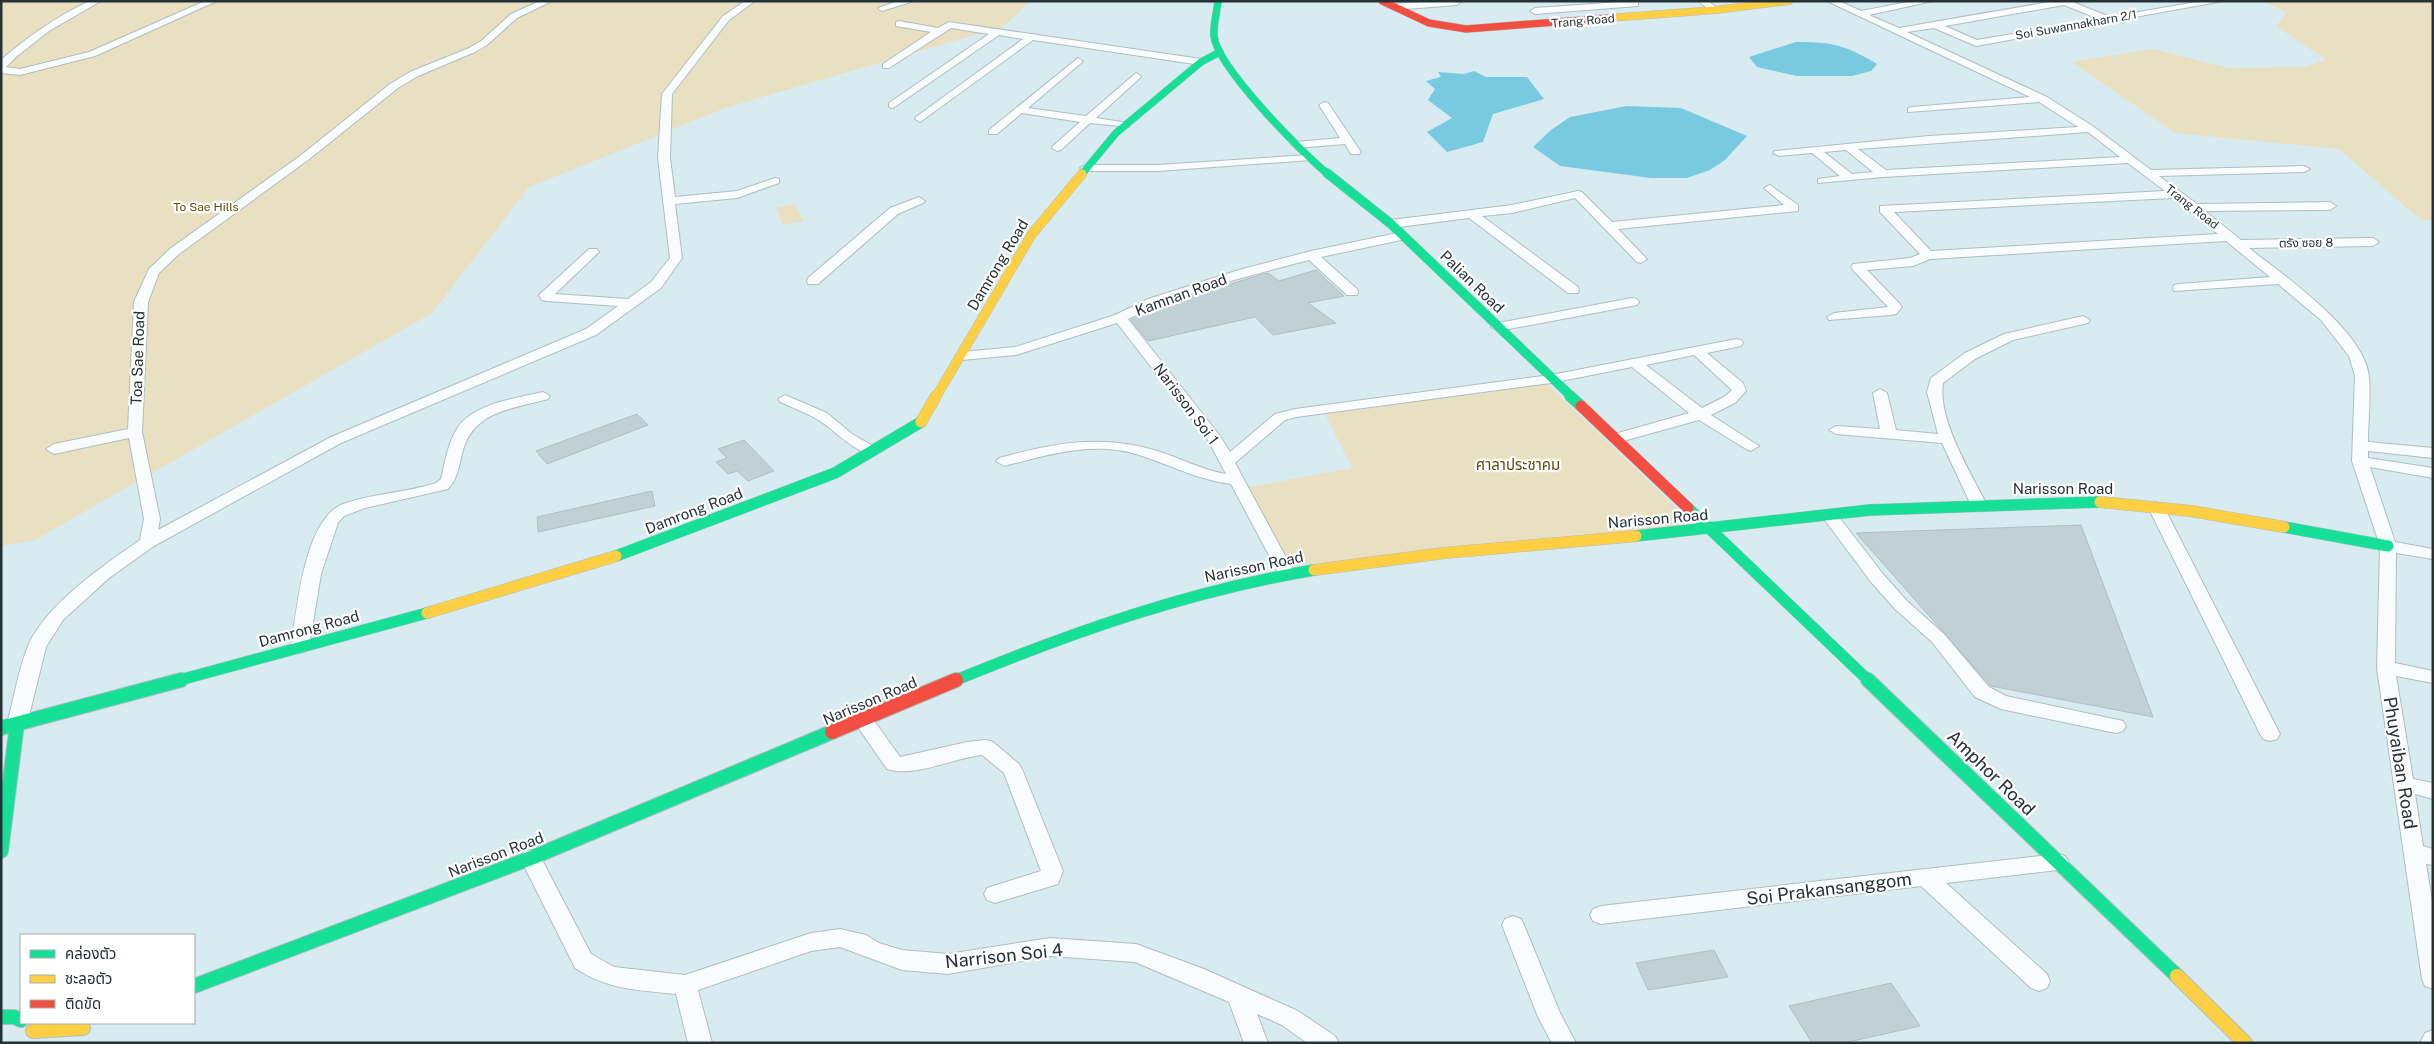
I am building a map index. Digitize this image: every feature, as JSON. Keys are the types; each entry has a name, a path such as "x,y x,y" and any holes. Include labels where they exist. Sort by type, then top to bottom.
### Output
{"street":[{"path":"97,1 64,16 38,32 1,66 2,70 20,72 79,58 124,42 213,1"},
{"path":"1,851 9,726 37,646 57,616 103,574 148,542 336,440 591,332 656,285 676,258 664,158 667,94 726,18 751,1"},
{"path":"881,8 910,1"},
{"path":"1218,1 1214,36 1220,52"},
{"name":"Trang Road","path":"1382,1 1429,23 1454,29 1542,24 1708,5 1790,1"},
{"path":"1529,1 1542,24"},
{"name":"Trang Road","path":"1831,1 2043,98 2090,129 2177,194 2326,317 2356,356 2362,376 2360,454 2388,546"},
{"path":"1859,14 1929,1"},
{"name":"Soi Suwannakharn 2/1","path":"1936,24 1976,43 2219,1"},
{"path":"1394,7 1457,2"},
{"path":"1898,31 2066,2 2109,20"},
{"name":"Toa Sae Road","path":"148,542 152,519 135,432 141,302 153,272 175,251 304,158 394,86 414,74 472,50 484,43 514,16 542,3"},
{"path":"1535,11 1635,4"},
{"path":"1658,10 1708,5"},
{"path":"899,24 940,31"},
{"path":"886,66 949,25 1201,62"},
{"path":"892,105 997,32"},
{"path":"920,119 1032,37"},
{"path":"993,132 1097,46"},
{"name":"Damrong Road","path":"9,726 300,647 351,635 614,557 835,474 919,425 962,356 1032,234 1086,168 1125,125 1201,62 1220,52"},
{"name":"Palian Road","path":"1220,52 1237,77 1308,158 1391,224 1551,379 1711,529"},
{"path":"1057,148 1136,76"},
{"path":"1912,110 2043,98"},
{"path":"1324,105 1355,152"},
{"path":"1020,110 1125,125"},
{"path":"1779,153 1929,139 2090,129"},
{"path":"1296,145 1346,141"},
{"path":"1849,147 1884,174"},
{"path":"1815,150 1850,178"},
{"path":"1086,168 1166,167 1308,158"},
{"path":"1822,181 1884,174 2131,160"},
{"path":"2149,173 2304,169"},
{"path":"670,202 740,196 759,190 775,181"},
{"path":"1608,226 1794,208 1770,188"},
{"path":"1391,224 1512,209 1578,194 1642,259"},
{"path":"1928,255 1884,209 2177,194"},
{"path":"813,281 894,211 919,200"},
{"path":"2194,208 2330,206"},
{"path":"1473,215 1573,290"},
{"name":"Kamnan Road","path":"962,356 1016,351 1120,318 1153,302 1243,273 1402,236"},
{"name":"ตรัง ซอย 8","path":"1834,317 1892,311 1894,309 1857,267 1913,262 1928,255 2235,241 2373,242"},
{"path":"593,252 550,290 546,294 547,297 631,303"},
{"path":"1311,256 1352,292"},
{"path":"2179,288 2283,280"},
{"path":"1498,327 1632,302"},
{"name":"Narisson Soi 1","path":"1120,318 1215,439 1235,480 1287,574"},
{"path":"1978,505 1938,416 1933,387 1936,381 1970,356 2009,337 2083,320"},
{"path":"1226,463 1280,418 1295,412 1551,379 1736,343"},
{"path":"1616,438 1701,414 1734,397 1739,391 1731,380 1697,351"},
{"path":"1634,362 1701,414 1751,446"},
{"path":"1880,393 1889,434"},
{"path":"300,647 317,552 331,518 338,512 355,507 442,486 448,480 464,429 471,422 501,408 543,396"},
{"path":"786,399 822,416 847,438 874,451"},
{"path":"1836,430 1948,439"},
{"path":"54,449 135,432"},
{"path":"1004,461 1050,449 1095,443 1142,450 1197,473 1235,480"},
{"path":"2360,454 2433,453"},
{"path":"2360,454 2433,473"},
{"name":"Narisson Road","path":"195,986 531,858 1025,651 1186,597 1287,574 1444,553 1711,529 1870,510 2093,501 2191,511 2388,546"},
{"path":"2156,507 2270,734"},
{"path":"1829,515 1901,605 1938,638 1982,692 1990,698 2009,704 2116,726"},
{"name":"Amphor Road","path":"1711,529 2245,1043"},
{"path":"2388,546 2433,554"},
{"name":"Phuyaiban Road","path":"2388,546 2386,668 2403,784 2423,854 2432,971"},
{"path":"2386,668 2433,677"},
{"path":"862,720 894,764 905,765 967,749 986,747 1012,769 1052,871 1050,878 995,894"},
{"path":"2403,784 2433,791"},
{"name":"Narrison Soi 4","path":"531,858 582,961 598,971 613,977 685,985 811,942 840,938 858,942 872,950 902,960 948,964 1050,947 1136,953 1238,994 1290,1018 1327,1043"},
{"name":"Soi Prakansanggom","path":"1601,915 2058,862"},
{"path":"1925,877 2038,981"},
{"path":"1513,926 1550,1017 1564,1043"},
{"path":"685,985 700,1043"},
{"path":"1238,994 1256,1043"},
{"path":"1,1018 14,1017 20,1020"},
{"path":"55,1043 93,1024"},
{"path":"31,1032 83,1028"}],"green space":[{"name":"To Sae Hills","path":"1,1 1031,1 1003,27 728,107 529,187 432,313 35,540 1,546"},
{"path":"2263,1 2433,1 2433,220 2421,220 2339,149 2175,133 2072,62 2153,49 2229,68 2304,67 2326,60 2276,26 2287,13"},
{"path":"795,204 803,221 783,225 776,208"},
{"name":"ศาลาประชาคม","path":"1547,384 1694,525 1290,566 1245,488 1352,468 1324,412"}],"water":[{"path":"1796,42 1839,46 1877,64 1871,71 1852,76 1797,76 1757,67 1749,57"},
{"path":"1474,71 1486,77 1527,77 1544,99 1493,114 1483,142 1447,152 1427,132 1452,118 1428,100 1435,89 1426,81 1441,77 1438,72 1464,74"},
{"path":"1627,106 1681,108 1747,136 1725,160 1710,170 1687,178 1651,178 1560,166 1533,147 1551,130 1570,117"}],"building":[{"path":"1316,270 1344,296 1308,303 1336,323 1273,335 1255,317 1148,341 1131,320 1169,303 1263,274 1268,273 1279,281"},
{"path":"637,414 648,425 547,464 536,451"},
{"path":"744,440 774,471 748,481 737,471 728,474 716,462 727,458 718,449"},
{"path":"652,491 655,506 538,532 537,517"},
{"path":"2081,525 2153,717 1991,686 1856,533"},
{"path":"1714,950 1728,977 1648,990 1636,963"},
{"path":"1891,983 1920,1026 1844,1043 1812,1043 1789,1006"}],"traffic: fast":[{"path":"1218,1 1214,36 1220,52 1237,77 1308,158 1391,224 1581,406"},
{"path":"1082,174 1116,133 1201,62 1220,52"},
{"path":"616,556 835,473 919,425 921,422"},
{"path":"1636,536 1870,510 2100,502"},
{"path":"1688,508 2177,976"},
{"path":"2284,527 2388,546"},
{"path":"956,680 1042,645 1177,600 1222,588 1314,570"},
{"path":"1,728 427,613"},
{"path":"1,851 17,724"},
{"path":"195,986 531,858 832,732"},
{"path":"1,1017 14,1017 20,1020"}],"traffic: slow":[{"path":"1609,18 1715,10 1789,1"},
{"path":"921,422 1032,234 1082,174"},
{"path":"2100,502 2191,511 2284,527"},
{"path":"1314,570 1444,553 1636,536"},
{"path":"427,613 616,556"},
{"path":"2177,976 2245,1043"},
{"path":"33,1031 83,1028"}],"traffic: jam":[{"path":"1382,1 1429,23 1466,29 1609,18"},
{"path":"1581,406 1688,508"},
{"path":"832,732 956,680"}]}
